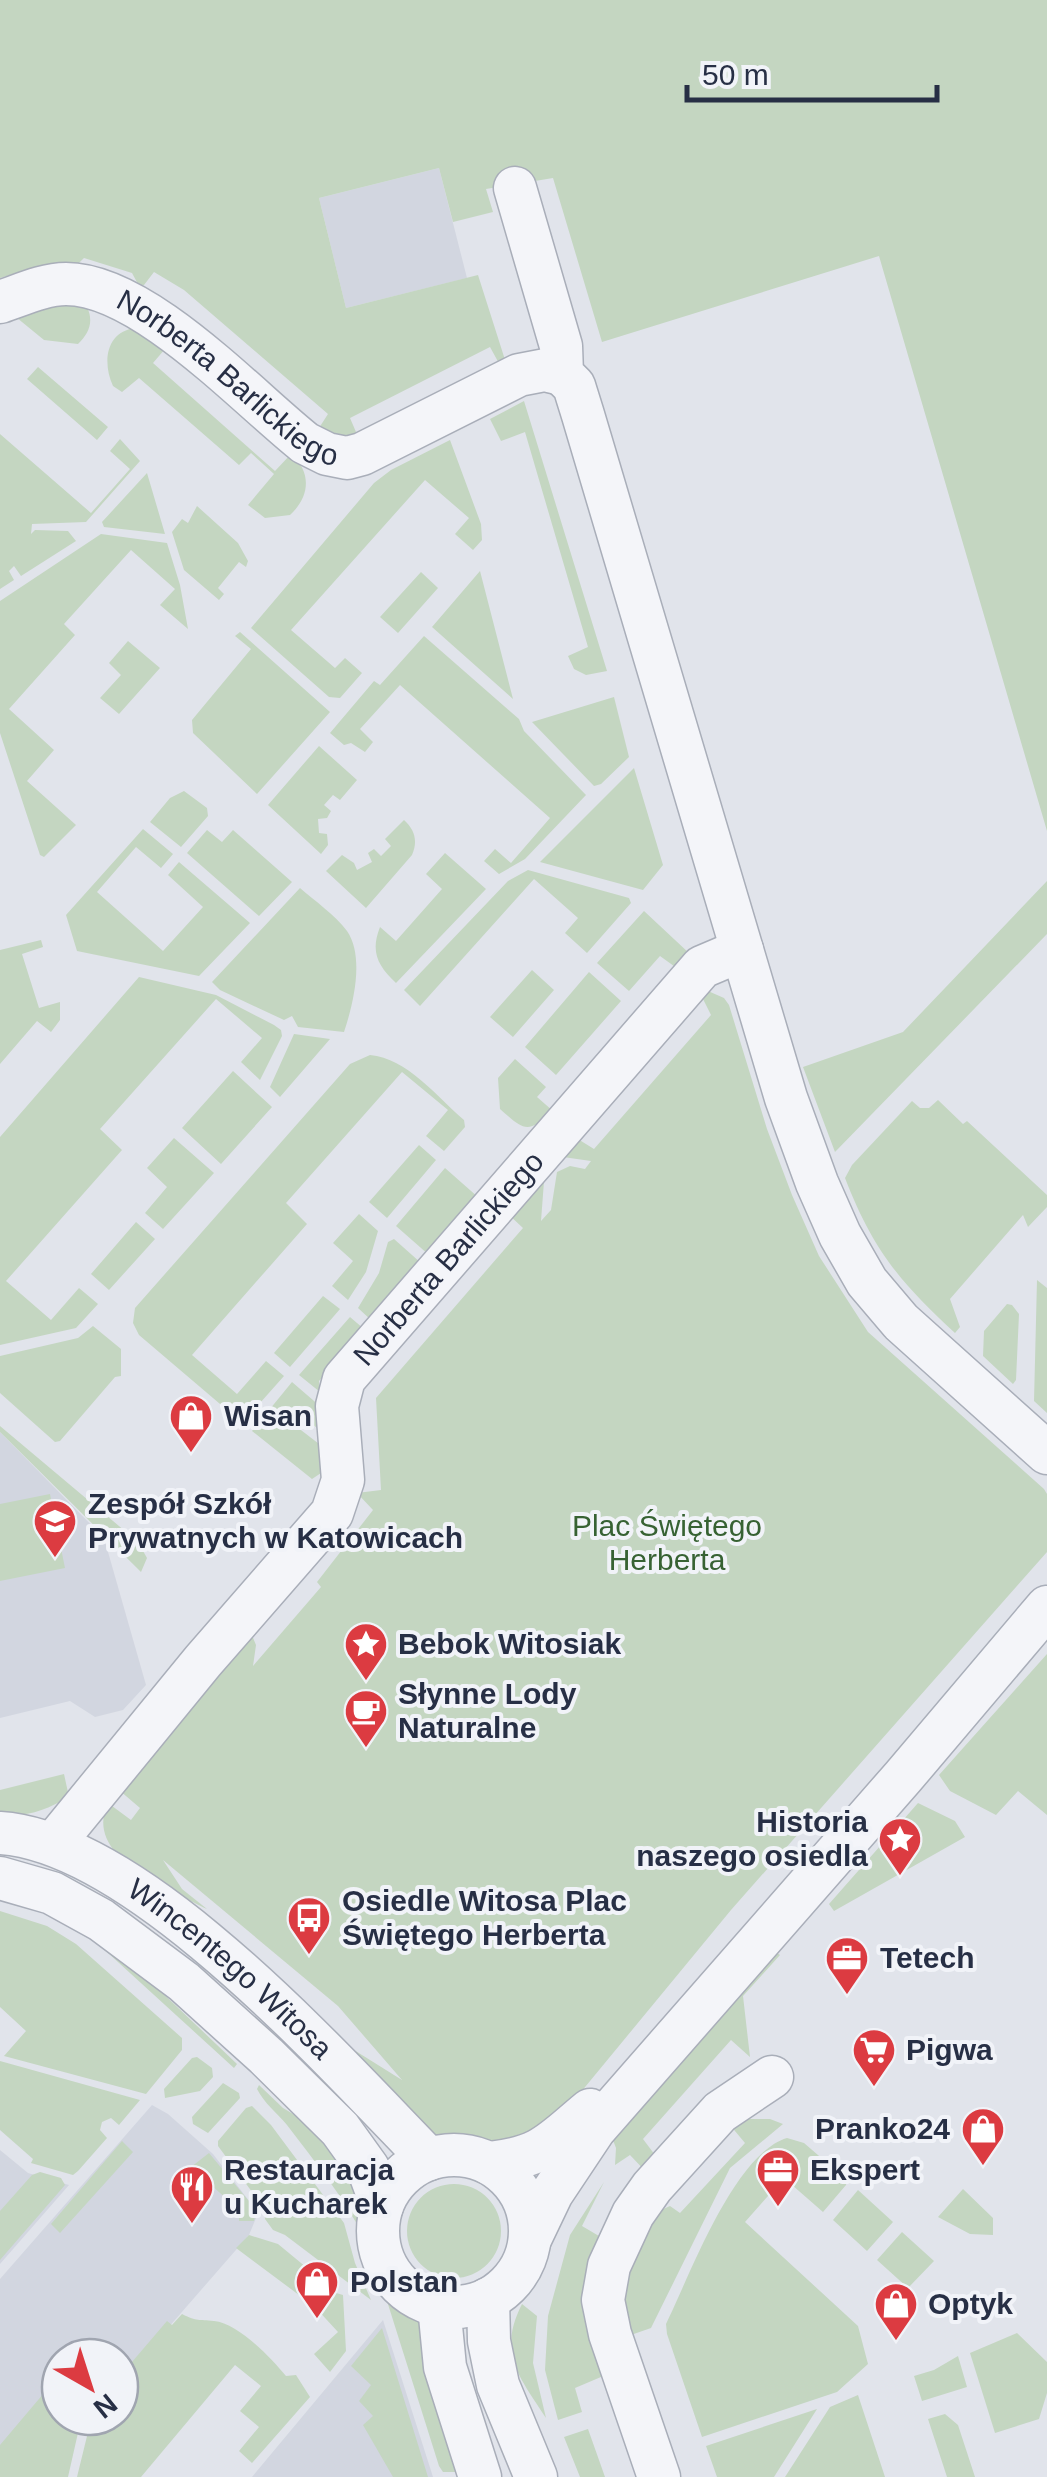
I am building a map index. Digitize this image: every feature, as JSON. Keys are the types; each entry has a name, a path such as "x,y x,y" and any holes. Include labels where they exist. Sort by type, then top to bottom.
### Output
{"street":[{"path":"515,188 561,346 562,374 574,386 806,1154 852,1258 885,1306 1047,1453"},
{"name":"Norberta Barlickiego","path":"0,302 64,284 115,295 161,322 305,443 347,458 380,446 519,375 544,370 562,374"},
{"name":"Norberta Barlickiego","path":"54,1843 203,1661 332,1513 343,1480 337,1406 344,1379 702,967 742,950"},
{"path":"530,2239 529,2214 519,2191 506,2175 470,2156 449,2155 429,2159 401,2178 382,2206 378,2232 382,2257 395,2280 414,2296 439,2306 464,2307 488,2299 509,2284 524,2264 530,2239 552,2193 594,2130 1047,1607"},
{"name":"Wincentego Witosa","path":"0,1833 54,1843 125,1881 219,1954 295,2022 429,2159"},
{"name":"Wincentego Witosa","path":"0,1878 52,1893 101,1920 184,1982 340,2129 368,2168 382,2206"},
{"path":"489,2163 521,2160 544,2150 659,2052"},
{"path":"659,2477 610,2334 603,2300 609,2266 633,2214 652,2187 720,2112 772,2077"},
{"path":"488,2299 489,2341 498,2384 536,2477"},
{"path":"439,2306 444,2367 480,2477"}],"shaded area":[{"path":"439,168 467,278 346,308 319,198"},
{"name":"Zespół Szkół Prywatnych w Katowicach","path":"0,1432 104,1538 146,1685 123,1710 95,1717 70,1701 0,1718"},
{"path":"152,2105 168,2114 213,2154 253,2206 256,2218 249,2235 140,2360 140,2337 40,2337 40,2401 0,2449 0,2279"},
{"path":"0,2150 28,2173 69,2185 0,2264"},
{"path":"383,2320 433,2477 252,2477"}],"green space":[{"path":"0,0 1047,0 1047,831 879,256 602,342 553,178 486,189 493,212 453,222 439,168 319,198 346,308 478,275 506,363 501,367 490,347 350,418 356,432 342,438 319,428 328,414 184,290 154,272 139,286 132,273 84,258 55,275 23,271 0,278"},
{"path":"52,299 87,307 89,327 78,344 44,340 11,313"},
{"path":"136,328 165,349 153,363 275,471 291,454 298,461 305,476 305,493 290,515 265,518 248,505 274,474 251,453 239,465 139,378 122,392 113,386 109,349 118,335"},
{"path":"38,367 108,427 97,440 27,379"},
{"path":"524,401 607,671 586,675 574,669 568,656 588,647 525,432 501,441 490,419"},
{"path":"0,434 91,513 130,469 110,451 120,439 140,461 86,522 32,524 31,534 35,530 68,531 76,541 21,576 14,566 9,571 14,580 0,589"},
{"path":"450,440 481,524 482,540 473,550 455,534 469,518 425,480 291,630 335,668 345,658 362,673 340,698 329,697 251,628 374,483"},
{"path":"147,473 165,534 104,527 102,522"},
{"path":"197,506 238,543 248,561 246,567 239,562 218,588 224,594 219,600 184,570 172,532 182,519 188,523"},
{"path":"101,534 167,543 188,629 160,605 175,589 131,550 64,624 75,635 9,709 54,750 27,781 76,825 44,857 40,855 0,733 0,601"},
{"path":"480,571 513,699 432,627"},
{"path":"421,572 438,588 398,633 380,617"},
{"path":"240,632 330,712 257,794 193,733 192,720 251,649 235,636"},
{"path":"424,636 519,719 524,731 586,795 525,859 499,874 484,861 495,849 511,863 550,818 400,685 360,729 373,742 365,752 351,743 344,745 330,733 374,681 380,685"},
{"path":"128,641 160,668 119,714 100,698 121,675 109,663"},
{"path":"614,697 629,757 594,786 532,722"},
{"path":"319,746 357,780 340,800 333,795 324,805 331,811 327,818 318,819 319,833 327,834 328,845 321,854 268,805"},
{"path":"634,768 663,865 643,890 540,862"},
{"path":"184,791 207,808 208,816 181,847 150,822 170,798"},
{"path":"404,820 414,836 412,855 366,908 326,871 342,855 357,870 372,862 368,853 374,849 381,856 391,846 385,839"},
{"path":"143,829 173,854 161,868 136,847 97,892 163,951 203,907 168,875 179,862 250,923 199,976 77,951 66,915"},
{"path":"207,830 222,842 233,830 292,882 259,916 187,853"},
{"path":"445,853 486,889 396,983 378,958 380,927 396,941 442,889 426,874"},
{"path":"528,870 629,898 631,903 587,953 565,933 578,918 534,879 420,1006 404,990 508,881"},
{"path":"1047,881 1047,934 835,1152 803,1067 903,1032"},
{"path":"300,888 337,919 352,942 356,981 344,1032 298,1027 292,1016 284,1020 220,990 212,982"},
{"path":"644,911 690,954 678,969 660,956 629,991 597,963"},
{"path":"41,940 43,947 22,954 39,1008 60,1002 60,1020 51,1032 37,1021 0,1064 0,950"},
{"path":"532,970 554,990 513,1037 490,1017"},
{"path":"589,972 621,1001 556,1075 525,1047"},
{"path":"139,977 216,995 274,1025 282,1036 260,1080 241,1062 262,1038 216,999 100,1129 122,1150 6,1281 51,1320 79,1288 98,1304 76,1328 0,1345 0,1137"},
{"name":"Plac Świętego Herberta","path":"708,991 724,998 729,1005 767,1129 819,1256 868,1332 1044,1489 1047,1552 731,1910 548,2132 476,2146 438,2137 417,2125 354,2050 402,2080 338,2006 163,1860 182,1889 207,1909 133,1869 107,1840 103,1822 108,1803 131,1820 140,1808 119,1790 251,1633 256,1645 253,1666 321,1587 317,1582 373,1510 357,1493 381,1490 376,1398 523,1228 507,1213 545,1168 541,1221 551,1210 557,1172 570,1166 585,1169 591,1161 556,1156 573,1136 594,1149 711,1015 700,993"},
{"path":"294,1034 330,1039 280,1097 270,1087"},
{"path":"370,1055 409,1071 464,1120 465,1127 444,1151 426,1136 448,1110 402,1072 286,1203 307,1224 192,1355 237,1394 266,1361 284,1376 240,1421 139,1335 133,1323 135,1308 350,1064"},
{"path":"515,1059 546,1087 537,1097 553,1111 537,1124 526,1127 500,1109 498,1078"},
{"path":"233,1071 272,1107 221,1164 182,1128"},
{"path":"938,1100 963,1124 967,1121 1047,1195 1047,1207 1028,1227 1023,1215 950,1299 960,1327 955,1333 918,1297 877,1245 845,1178 852,1165 912,1101 920,1108 929,1108"},
{"path":"174,1138 214,1173 163,1229 145,1213 167,1187 147,1168"},
{"path":"419,1145 436,1160 387,1218 369,1202"},
{"path":"445,1168 479,1198 429,1255 396,1226"},
{"path":"359,1214 378,1231 366,1272 348,1300 332,1286 353,1261 333,1243"},
{"path":"136,1222 155,1239 109,1290 91,1274"},
{"path":"394,1239 421,1263 371,1320 358,1308 379,1273 388,1242"},
{"path":"1037,1280 1047,1288 1047,1413 1034,1401"},
{"path":"323,1296 340,1309 290,1367 274,1353"},
{"path":"1007,1304 1019,1314 1013,1384 983,1356 984,1331"},
{"path":"350,1317 364,1329 319,1381 320,1392 299,1375"},
{"path":"93,1326 121,1349 121,1376 115,1377 55,1442 0,1393 0,1356 78,1338"},
{"path":"292,1382 321,1407 323,1433 292,1407 284,1417 323,1447 321,1473 312,1479 252,1431"},
{"path":"0,1426 138,1542 147,1558 141,1572 0,1432"},
{"path":"50,1494 65,1568 0,1581 0,1504"},
{"path":"1047,1654 1047,1815 1018,1791 996,1815 950,1791 939,1775"},
{"path":"64,1774 69,1797 36,1812 0,1814 0,1790"},
{"path":"918,1803 955,1821 965,1837 834,1911 829,1904"},
{"path":"0,1911 47,1926 76,1944 182,2038 182,2050 146,2094 4,2056 26,2031 0,2007"},
{"path":"84,1931 108,1941 237,2064 234,2068"},
{"path":"773,1950 780,1955 743,1996 750,2057 731,2040 643,2139 658,2159 648,2174 630,2155 615,2165 616,2148 611,2135"},
{"path":"197,2057 212,2068 213,2077 200,2091 165,2098 164,2089"},
{"path":"0,2061 140,2100 119,2125 111,2118 102,2122 100,2130 107,2138 73,2175 31,2163 33,2159 0,2130"},
{"path":"223,2083 239,2093 240,2098 208,2133 193,2124 192,2117"},
{"path":"259,2085 283,2108 330,2136 367,2212 364,2237 328,2180 260,2094"},
{"path":"252,2106 271,2125 344,2223 371,2300 273,2230 265,2219 264,2208 218,2146 246,2108"},
{"path":"743,2119 770,2119 783,2124 730,2168 651,2328 628,2336 620,2299 648,2216 670,2206 680,2213 745,2143 730,2125"},
{"path":"787,2138 804,2143 847,2180 846,2185 823,2212 784,2178 745,2222 858,2326 868,2364 837,2392 702,2437 666,2324 732,2191 749,2167"},
{"path":"122,2141 133,2152 60,2233 51,2224"},
{"path":"209,2153 253,2206 254,2221 239,2221 239,2210 191,2167"},
{"path":"40,2172 61,2178 65,2185 0,2260 0,2211 32,2175"},
{"path":"604,2182 582,2226 604,2239 608,2374 575,2388 582,2412 558,2420 545,2370 548,2316 570,2235"},
{"path":"454,2184 472,2187 487,2198 498,2213 498,2249 487,2264 472,2275 454,2278 436,2275 421,2264 410,2249 407,2231 410,2213 421,2198 436,2187"},
{"path":"963,2189 993,2218 993,2235 970,2234 938,2217"},
{"path":"858,2190 893,2222 867,2251 833,2220"},
{"path":"902,2232 934,2261 908,2288 877,2260"},
{"path":"249,2235 278,2244 318,2277 318,2286 307,2301 236,2248"},
{"path":"381,2282 429,2329 455,2472 443,2472 439,2466"},
{"path":"329,2291 343,2295 346,2351 330,2372 314,2354 338,2332 314,2306"},
{"path":"522,2304 537,2316 533,2363 546,2418 520,2376 511,2351 511,2337"},
{"path":"182,2314 233,2328 263,2351 286,2376 296,2375 310,2397 252,2463 239,2451 259,2427 240,2411 261,2386 235,2365 141,2477 77,2477 87,2437 140,2437 140,2353 167,2321 172,2325"},
{"path":"382,2328 428,2477 393,2477 363,2425 373,2416 359,2401 371,2385 351,2366"},
{"path":"1017,2333 1047,2362 1047,2393 1039,2419 995,2433 970,2353"},
{"path":"958,2356 967,2387 922,2401 914,2376"},
{"path":"858,2395 885,2477 785,2477 830,2407"},
{"path":"40,2398 40,2437 77,2437 68,2477 0,2477 0,2445"},
{"path":"817,2409 774,2477 717,2477 706,2446"},
{"path":"945,2414 958,2425 975,2477 947,2477 928,2419"},
{"path":"588,2429 605,2477 580,2477 564,2437"}],"place":[{"name":"Wisan","path":"191,1454"},
{"name":"Zespół Szkół Prywatnych w Katowicach","path":"55,1559"},
{"name":"Bebok Witosiak","path":"366,1682"},
{"name":"Słynne Lody Naturalne","path":"366,1749"},
{"name":"Historia naszego osiedla","path":"900,1877"},
{"name":"Osiedle Witosa Plac Świętego Herberta","path":"309,1956"},
{"name":"Tetech","path":"847,1996"},
{"name":"Pigwa","path":"874,2088"},
{"name":"Pranko24","path":"983,2167"},
{"name":"Ekspert","path":"778,2208"},
{"name":"Restauracja u Kucharek","path":"192,2225"},
{"name":"Polstan","path":"317,2320"},
{"name":"Optyk","path":"896,2342"}]}
